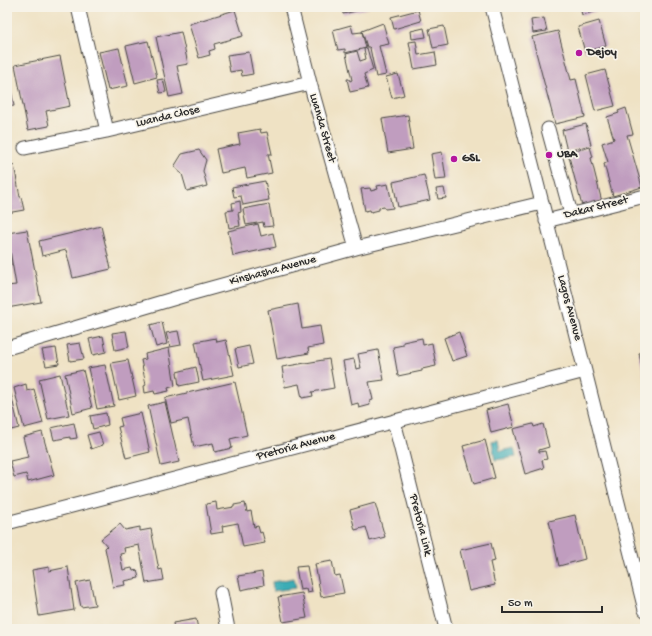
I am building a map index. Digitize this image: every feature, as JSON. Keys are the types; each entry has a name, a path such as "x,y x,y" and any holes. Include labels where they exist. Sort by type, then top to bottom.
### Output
{"street":[{"path":"78,7 107,131"},
{"name":"Luanda Street","path":"291,7 310,83 356,248"},
{"name":"Lagos Avenue","path":"492,7 645,610"},
{"name":"Luanda Close","path":"25,148 107,131 310,83"},
{"path":"548,129 571,214"},
{"name":"Dakar Street","path":"546,221 645,196"},
{"name":"Kinshasha Avenue","path":"7,348 186,295 356,248 542,203"},
{"name":"Pretoria Avenue","path":"7,523 585,371"},
{"name":"Pretoria Link","path":"394,421 446,629"},
{"path":"221,593 228,629"}],"water":[{"path":"498,440 500,451 514,448 516,457 495,460 492,441"},
{"path":"294,578 296,588 273,591 272,582"}],"building":[{"path":"342,7 369,7 369,8 343,14"},
{"path":"580,7 596,7 597,11 582,15"},
{"path":"235,10 243,36 214,44 215,49 209,51 210,55 199,58 189,24"},
{"path":"418,10 421,21 394,29 391,17"},
{"path":"544,18 547,31 533,33 531,20"},
{"path":"599,21 606,46 585,52 578,27"},
{"path":"383,23 389,44 379,46 386,75 376,77 370,48 367,47 362,31"},
{"path":"351,25 353,33 362,32 366,48 345,53 345,49 338,50 333,30"},
{"path":"444,26 448,45 433,48 429,29"},
{"path":"424,28 426,37 412,39 411,31"},
{"path":"558,31 571,80 576,79 585,117 555,124 532,37"},
{"path":"181,32 188,64 177,66 183,94 169,97 156,37"},
{"path":"148,41 157,77 135,83 126,46"},
{"path":"416,41 418,55 435,52 437,65 414,69 409,42"},
{"path":"119,48 128,86 108,90 99,52"},
{"path":"367,48 373,70 364,74 368,88 350,92 347,79 350,81 352,80 346,54 357,51 360,61 366,59 364,49"},
{"path":"249,52 253,74 242,76 241,70 230,72 227,55"},
{"path":"60,56 70,106 46,111 49,126 28,130 15,65"},
{"path":"605,70 615,106 595,111 586,75"},
{"path":"398,74 404,95 392,98 386,77"},
{"path":"163,79 166,92 160,93 157,80"},
{"path":"11,90 14,106 7,107 7,91"},
{"path":"626,108 633,134 627,135 642,187 613,196 604,164 608,162 602,143 614,139 607,117 619,113 618,111"},
{"path":"408,115 413,149 388,153 382,119"},
{"path":"586,124 591,145 567,151 562,130"},
{"path":"260,129 261,133 267,132 272,154 268,154 272,173 247,178 245,168 221,173 216,149 240,144 238,133"},
{"path":"590,147 593,157 591,158 602,202 582,206 568,153"},
{"path":"199,150 206,160 203,171 207,186 187,191 182,174 174,167 182,154"},
{"path":"442,152 446,179 435,180 431,154"},
{"path":"14,165 24,210 7,213 7,167"},
{"path":"424,175 430,200 398,207 393,182"},
{"path":"265,181 269,200 243,205 241,196 234,197 232,187"},
{"path":"388,184 393,208 385,209 384,207 371,212 370,210 365,211 361,189 370,188 371,191 378,189 377,186"},
{"path":"444,188 446,198 438,199 436,189"},
{"path":"240,201 241,212 238,213 240,226 229,228 226,211 233,210 232,203"},
{"path":"269,204 273,226 264,227 263,222 246,225 243,209"},
{"path":"258,224 261,236 273,233 276,247 233,256 228,231"},
{"path":"101,226 111,269 73,278 66,250 42,256 39,241"},
{"path":"27,230 41,302 7,308 7,286 16,285 7,233"},
{"path":"7,248 11,265 7,266"},
{"path":"298,304 302,329 320,326 323,345 308,348 309,353 277,359 268,310"},
{"path":"162,322 167,344 156,347 150,325"},
{"path":"126,331 129,347 115,350 112,333"},
{"path":"178,331 181,345 170,347 166,333"},
{"path":"459,332 467,356 452,361 444,338"},
{"path":"103,336 106,352 93,355 89,339"},
{"path":"216,338 217,342 226,340 234,375 203,381 195,342"},
{"path":"422,338 423,345 432,343 436,366 422,369 422,371 398,376 393,347 403,345 403,342"},
{"path":"80,343 84,359 70,361 67,345"},
{"path":"249,346 253,364 239,367 235,349"},
{"path":"56,348 59,364 46,366 42,350"},
{"path":"169,348 175,386 168,388 169,391 155,394 154,391 145,393 144,386 146,385 141,360 146,359 145,354"},
{"path":"378,350 384,380 369,382 373,400 369,401 370,405 359,408 358,403 351,405 343,361 354,359 356,369 361,368 358,354"},
{"path":"645,352 645,377 644,377 639,353"},
{"path":"329,359 334,388 312,392 313,396 302,398 299,384 285,387 282,367"},
{"path":"128,360 136,396 119,400 111,363"},
{"path":"105,365 114,406 97,409 88,368"},
{"path":"196,367 199,382 179,386 177,372"},
{"path":"83,370 92,408 73,413 65,374"},
{"path":"60,374 69,415 48,419 39,379"},
{"path":"235,382 247,435 230,439 232,448 215,452 213,443 194,447 188,419 171,423 165,398"},
{"path":"26,384 27,391 34,389 43,423 24,428 14,388"},
{"path":"11,394 19,428 7,431 7,395"},
{"path":"165,402 179,462 161,466 148,406"},
{"path":"508,404 514,427 491,433 486,410"},
{"path":"106,413 108,425 93,429 90,416"},
{"path":"141,413 150,452 126,458 118,427 122,426 120,418"},
{"path":"74,423 77,438 70,439 70,437 54,440 51,428"},
{"path":"533,424 534,427 543,424 549,447 539,450 539,452 545,451 547,459 542,460 544,468 525,474 513,429"},
{"path":"42,432 54,475 28,482 26,474 14,477 10,461 28,457 23,437"},
{"path":"99,432 103,445 91,449 87,435"},
{"path":"485,440 495,478 474,484 463,446"},
{"path":"216,502 217,510 234,507 234,505 245,503 247,512 251,511 254,527 258,526 260,533 262,532 265,543 243,547 238,523 222,526 223,532 211,534 206,504"},
{"path":"375,503 385,537 370,541 366,527 355,530 350,510"},
{"path":"575,515 585,559 559,566 549,521"},
{"path":"120,524 125,530 140,527 140,531 151,529 159,570 162,569 164,580 146,583 139,545 124,548 125,553 120,554 123,570 132,568 133,571 137,570 139,578 124,581 125,585 113,587 105,548 107,546 101,539"},
{"path":"491,543 495,561 490,562 495,585 469,591 460,550"},
{"path":"332,561 335,576 340,575 344,593 321,597 315,564"},
{"path":"307,566 312,592 307,593 306,589 300,590 296,567"},
{"path":"49,567 49,571 68,567 74,610 39,616 32,570"},
{"path":"262,572 264,585 241,590 238,576"},
{"path":"90,580 95,605 81,607 76,583"},
{"path":"302,593 307,618 283,622 278,597"},
{"path":"196,619 198,629 174,629 173,623"}],"place":[{"name":"Dejoy","path":"579,53"},
{"name":"UBA","path":"549,155"},
{"name":"GSL","path":"454,159"}]}
